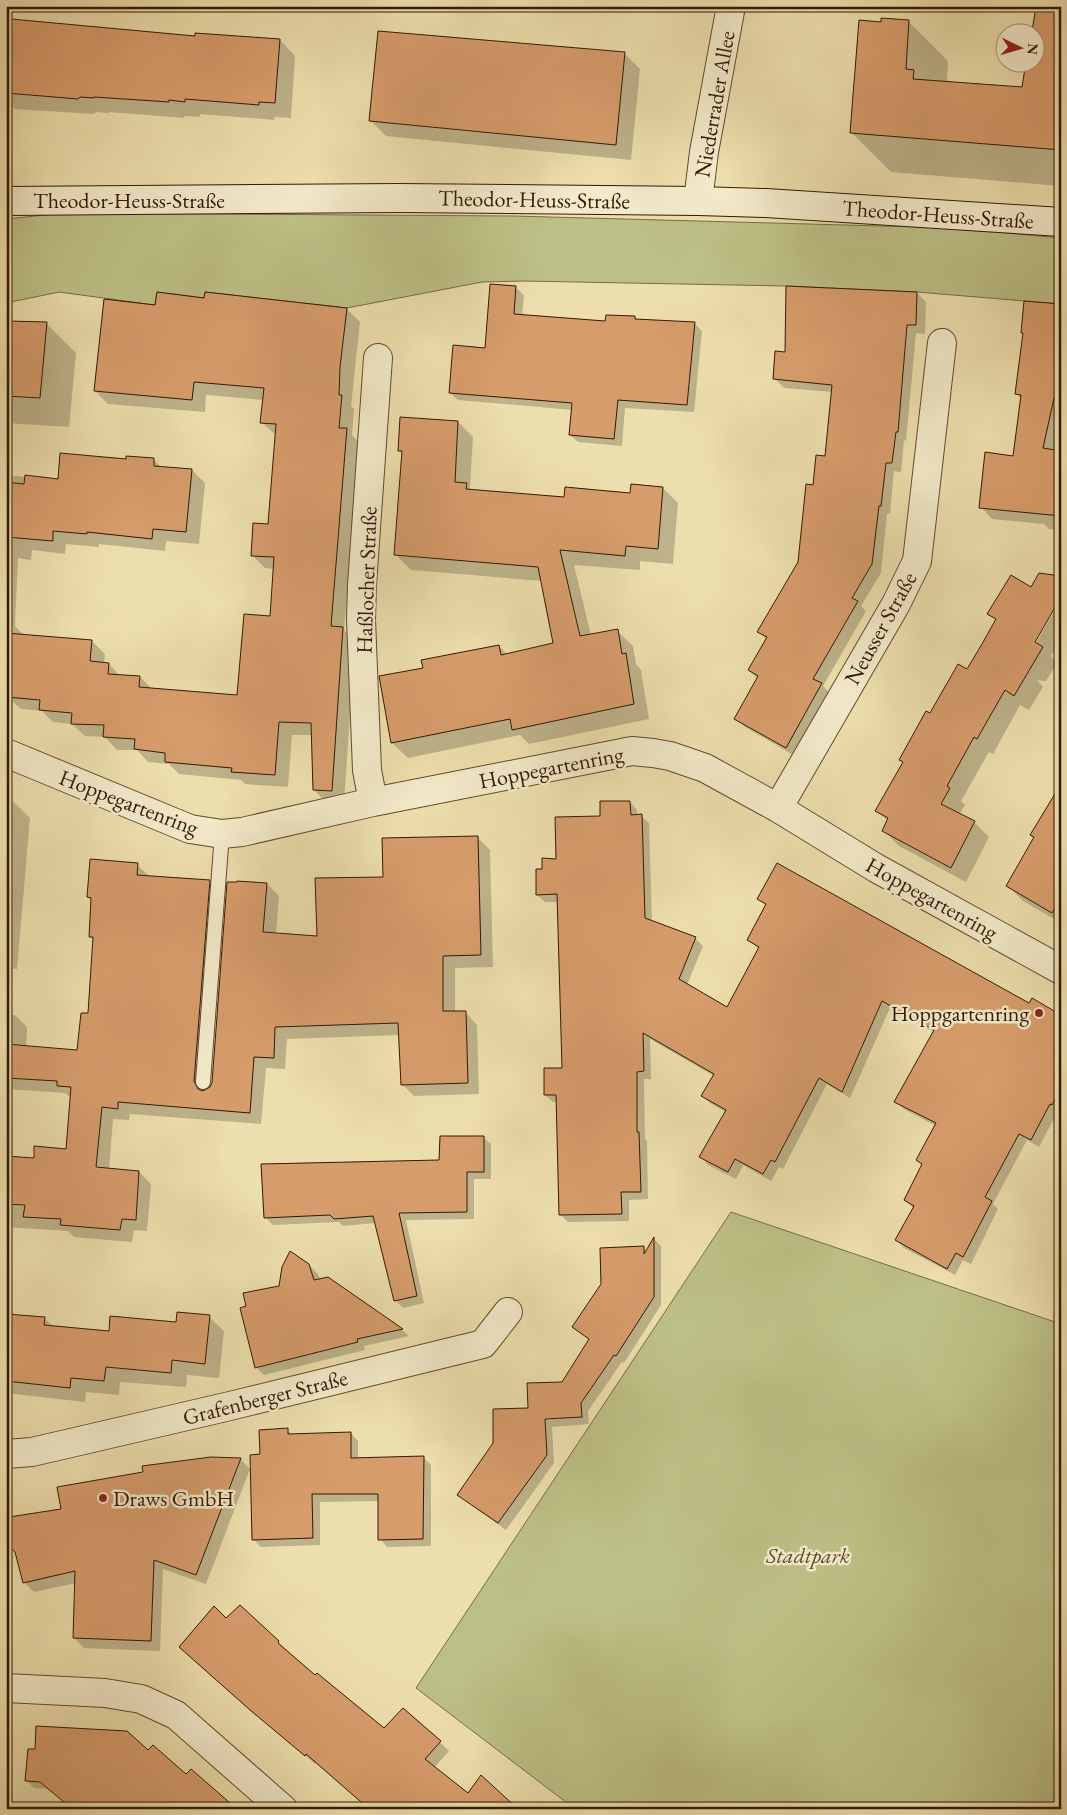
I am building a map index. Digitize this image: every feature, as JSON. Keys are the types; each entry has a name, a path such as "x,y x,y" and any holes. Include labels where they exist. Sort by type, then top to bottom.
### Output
{"street":[{"name":"Niederrader Allee","path":"698,201 701,166 731,6"},
{"name":"Theodor-Heuss-Straße","path":"6,201 399,198 698,201 766,203 1061,222"},
{"name":"Neusser Straße","path":"778,808 896,604 917,561 942,343"},
{"name":"Haßlocher Straße","path":"373,802 367,770 361,620 378,358"},
{"name":"Hoppegartenring","path":"6,753 190,829 222,834 242,832 373,802 632,751 670,756 705,768 778,808 876,868 1061,970"},
{"name":"Grafenberger Straße","path":"6,1454 32,1452 484,1344 508,1312"},
{"path":"6,1688 105,1693 141,1699 176,1715 283,1809"}],"lane":[{"path":"203,1082 222,834"}],"green space":[{"path":"64,213 513,216 956,228 1061,238 1061,304 917,292 786,286 524,281 482,282 347,308 205,292 204,298 157,292 155,305 59,292 6,303 6,219"},
{"name":"Stadtpark","path":"731,1212 1061,1324 1061,1809 575,1809 416,1688"}],"building":[{"path":"1036,6 1061,6 1061,150 850,133 859,20 881,22 881,18 909,20 906,69 914,70 913,79 1022,87 1024,72 1044,72 1044,22 1034,22"},
{"path":"11,19 195,36 195,33 280,39 275,103 259,102 259,105 185,99 185,102 169,100 169,102 94,97 80,97 78,99 6,93 6,27 10,27"},
{"path":"378,31 625,52 616,145 369,121"},
{"path":"490,284 516,286 514,314 605,321 606,315 635,316 635,319 695,322 687,405 618,400 614,439 569,435 572,403 449,393 453,345 485,348"},
{"path":"786,286 917,292 916,325 907,325 898,432 896,432 892,463 886,463 872,564 852,598 858,601 813,679 822,683 786,748 734,719 758,676 748,670 767,637 757,632 798,562 806,484 813,485 816,455 825,456 832,385 773,379 775,351 785,352"},
{"path":"157,292 204,298 205,292 347,308 340,367 339,395 342,395 339,428 347,428 331,626 343,627 332,791 313,790 311,723 279,722 275,775 231,772 232,768 165,762 165,753 134,749 135,739 103,737 104,725 71,724 72,713 39,710 40,700 6,697 6,633 92,640 90,661 109,663 108,674 140,676 139,687 237,695 244,614 270,616 274,557 251,556 253,523 268,524 276,424 260,423 264,388 194,382 192,400 94,391 104,299 155,305"},
{"path":"1024,301 1061,304 1061,399 1054,398 1043,448 1061,451 1061,516 979,508 985,452 1013,456 1021,395 1015,394 1023,333 1021,333"},
{"path":"6,321 47,322 40,398 6,396"},
{"path":"400,417 458,421 455,482 467,483 466,489 564,497 565,487 630,493 631,484 663,487 658,549 626,546 625,556 560,550 580,636 618,629 622,654 626,653 634,704 512,730 510,719 391,743 379,676 423,668 421,660 499,645 501,655 553,643 538,567 394,555 402,451 398,451"},
{"path":"60,453 126,459 126,456 154,458 154,466 192,469 186,532 153,529 152,539 87,532 87,534 53,531 53,541 6,537 6,482 24,484 25,475 58,479"},
{"path":"1039,573 1061,576 1061,597 1035,642 1043,647 1014,696 1005,690 977,739 974,737 947,786 950,788 941,804 975,821 951,868 882,831 888,818 875,811 903,762 899,760 926,711 930,713 958,664 967,669 982,644 996,619 987,614 1011,575 1031,587"},
{"path":"1061,784 1061,898 1052,913 1006,886 1034,837 1030,835"},
{"path":"600,801 630,801 631,815 642,814 645,918 696,937 679,979 727,1007 759,947 747,940 766,904 757,899 777,863 1029,1003 1032,998 1061,1015 1061,1088 1052,1105 1050,1104 1031,1140 1019,1134 985,1197 992,1201 963,1257 956,1253 947,1269 895,1240 914,1206 904,1200 922,1164 916,1160 936,1123 894,1102 934,1030 882,1001 842,1092 819,1078 775,1162 771,1160 763,1174 735,1159 728,1172 699,1157 726,1110 701,1096 714,1074 643,1033 644,1071 637,1072 637,1132 639,1132 641,1192 621,1192 622,1214 559,1215 556,1095 544,1095 544,1068 562,1068 557,894 536,895 536,869 542,869 542,858 556,859 555,817 600,816"},
{"path":"478,836 481,955 443,956 443,1011 466,1011 468,1083 401,1085 398,1023 275,1027 274,1058 254,1057 250,1113 118,1102 118,1109 102,1107 96,1167 139,1171 136,1220 122,1219 120,1230 60,1225 61,1219 23,1217 25,1205 6,1204 6,1156 34,1158 34,1146 66,1149 71,1087 57,1086 57,1081 6,1078 6,1044 77,1050 81,1013 88,1013 93,937 89,937 91,898 87,897 90,859 138,863 137,875 210,880 194,1081 198,1089 203,1091 210,1087 212,1083 227,882 267,883 263,932 317,936 315,878 383,877 382,838"},
{"path":"440,1136 484,1136 484,1172 467,1172 467,1212 399,1213 417,1296 394,1301 373,1216 334,1219 330,1215 264,1218 261,1164 439,1160"},
{"path":"654,1237 654,1297 616,1356 614,1355 581,1403 582,1417 545,1419 547,1455 498,1523 457,1495 493,1443 493,1409 528,1408 527,1383 562,1382 589,1339 572,1327 601,1284 600,1248 644,1246 644,1254"},
{"path":"290,1251 309,1264 314,1280 328,1277 403,1329 357,1339 358,1342 255,1368 240,1308 246,1306 243,1293 279,1286 282,1267"},
{"path":"177,1312 210,1315 205,1364 172,1360 171,1373 106,1367 104,1381 71,1378 70,1388 6,1381 6,1314 45,1317 44,1325 109,1331 110,1316 176,1322"},
{"path":"288,1428 288,1434 351,1432 351,1458 424,1456 423,1539 378,1540 378,1494 312,1494 313,1538 252,1540 250,1455 260,1454 259,1430"},
{"path":"211,1457 241,1458 196,1575 154,1560 151,1641 73,1638 75,1571 23,1583 15,1552 9,1546 9,1517 61,1509 57,1487 143,1472 142,1466"},
{"path":"240,1605 279,1641 278,1643 315,1675 317,1673 384,1728 403,1708 441,1741 425,1759 468,1793 481,1775 518,1809 369,1809 306,1754 305,1756 250,1710 179,1647 214,1606 226,1618"},
{"path":"36,1726 127,1731 148,1750 153,1745 186,1774 191,1769 237,1809 72,1809 40,1782 25,1781 28,1749 35,1749"}],"place":[{"name":"Hoppgartenring","path":"1039,1013"},
{"name":"Draws GmbH","path":"103,1498"}]}
